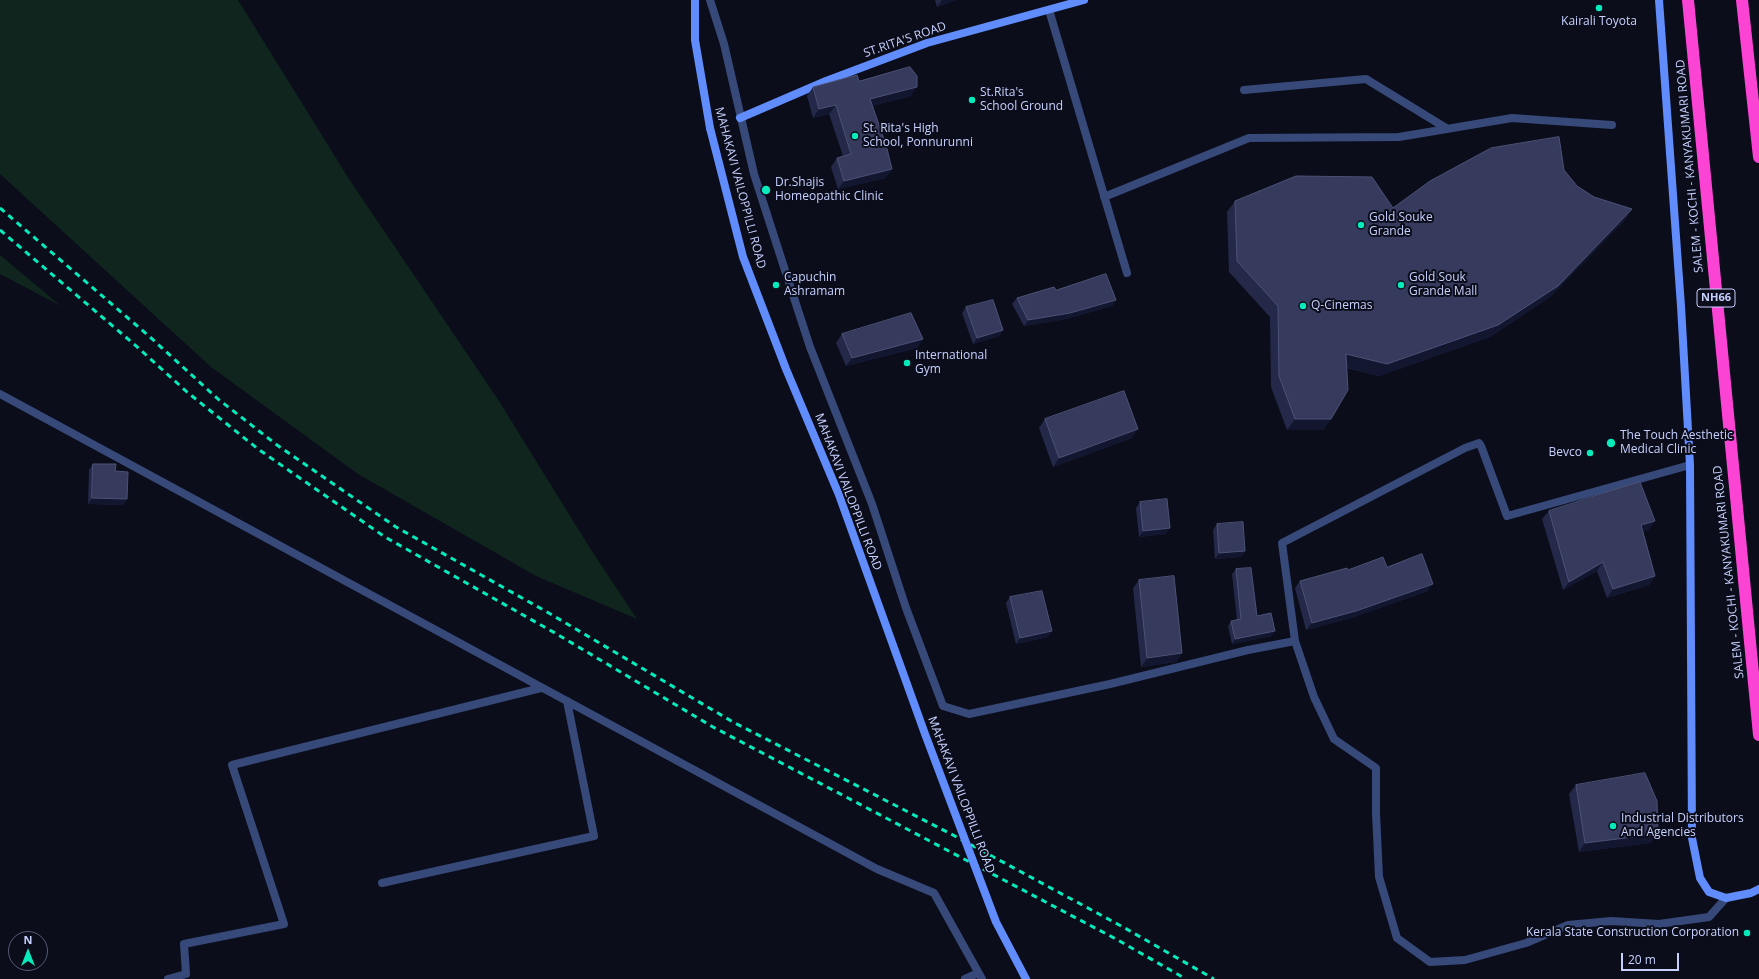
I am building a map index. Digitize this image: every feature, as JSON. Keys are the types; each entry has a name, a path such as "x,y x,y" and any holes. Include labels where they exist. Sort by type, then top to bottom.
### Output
{"highway":[{"name":"SALEM - KOCHI - KANYAKUMARI ROAD","path":"1688,0 1759,735"},
{"path":"1742,0 1759,157"}],"street":[{"name":"MAHAKAVI VAILOPPILLI ROAD","path":"695,0 695,40 710,128 743,257 786,368 839,495 925,734 996,922 1026,979"},
{"path":"710,0 724,44 754,174 810,346 872,504 906,608 943,706 969,714 1110,684 1295,640"},
{"name":"ST.RITA'S ROAD","path":"740,118 826,81 927,43 1084,0"},
{"path":"1659,0 1690,465 1692,838 1700,878 1710,892 1726,898 1752,893 1759,889"},
{"path":"1049,10 1127,274"},
{"path":"1244,90 1366,79 1446,128"},
{"path":"1104,197 1249,138 1399,137 1512,118 1612,125"},
{"path":"0,394 877,869 934,893 980,976 965,979"},
{"path":"1690,465 1507,516 1479,443 1464,448 1282,542 1295,640 1314,698 1334,739 1376,768 1376,813 1379,877 1397,938 1430,962 1466,960 1526,943 1568,925 1611,921 1659,924 1709,917 1726,898"},
{"path":"168,979 186,974 184,944 284,924 232,765 542,688"},
{"path":"382,883 594,836 567,701"}],"green space":[{"path":"0,0 238,0 349,179 499,401 588,545 637,619 536,576 358,474 211,367 0,174"},
{"path":"0,255 61,306 0,274"}],"building":[{"name":"St. Rita's High School, Ponnurunni","path":"910,67 917,76 917,87 870,99 886,145 892,169 844,181 837,158 851,154 836,105 819,109 813,87 857,75 859,81"},
{"name":"Gold Souk Grande Mall","path":"1559,137 1564,170 1577,186 1594,197 1632,209 1558,286 1498,325 1387,364 1346,354 1348,390 1331,419 1295,419 1279,376 1278,306 1237,261 1235,201 1296,176 1372,177 1393,208 1430,181 1491,148"},
{"path":"1106,274 1116,300 1070,313 1028,320 1017,298 1054,287 1056,290"},
{"path":"993,300 1003,330 977,338 966,307"},
{"path":"911,313 923,339 852,358 842,334"},
{"path":"1124,391 1138,429 1059,458 1045,419"},
{"path":"93,464 116,464 115,471 128,472 127,499 92,498"},
{"path":"1640,482 1655,521 1641,525 1655,576 1613,589 1603,562 1569,582 1549,511"},
{"path":"1167,499 1170,528 1143,531 1140,502"},
{"path":"1243,522 1245,551 1219,553 1217,524"},
{"path":"1422,554 1433,584 1356,611 1312,623 1300,581 1347,568 1348,570 1383,557 1387,567"},
{"path":"1251,568 1257,616 1271,613 1275,631 1235,639 1231,621 1241,619 1236,569"},
{"path":"1174,576 1182,653 1147,658 1139,580"},
{"path":"1042,591 1052,631 1020,638 1010,597"},
{"name":"Industrial Distributors And Agencies","path":"1645,773 1657,801 1658,834 1585,843 1576,785"}],"railway":[{"path":"0,208 150,337 218,399 277,445 396,527 547,612 733,722 951,834 1123,927 1214,979"},
{"path":"0,230 135,345 187,392 258,449 385,537 555,633 713,727 1116,939 1186,979"}],"place":[{"name":"Kairali Toyota","path":"1599,8"},
{"name":"St.Rita's School Ground","path":"972,100"},
{"name":"St. Rita's High School, Ponnurunni","path":"855,136"},
{"name":"Dr.Shajis Homeopathic Clinic","path":"766,190"},
{"name":"Gold Souke Grande","path":"1361,225"},
{"name":"Capuchin Ashramam","path":"776,285"},
{"name":"Gold Souk Grande Mall","path":"1401,285"},
{"name":"Q-Cinemas","path":"1303,306"},
{"name":"International Gym","path":"907,363"},
{"name":"The Touch Aesthetic Medical Clinic","path":"1611,443"},
{"name":"Bevco","path":"1590,453"},
{"name":"Industrial Distributors And Agencies","path":"1613,826"},
{"name":"Kerala State Construction Corporation","path":"1747,933"}]}
